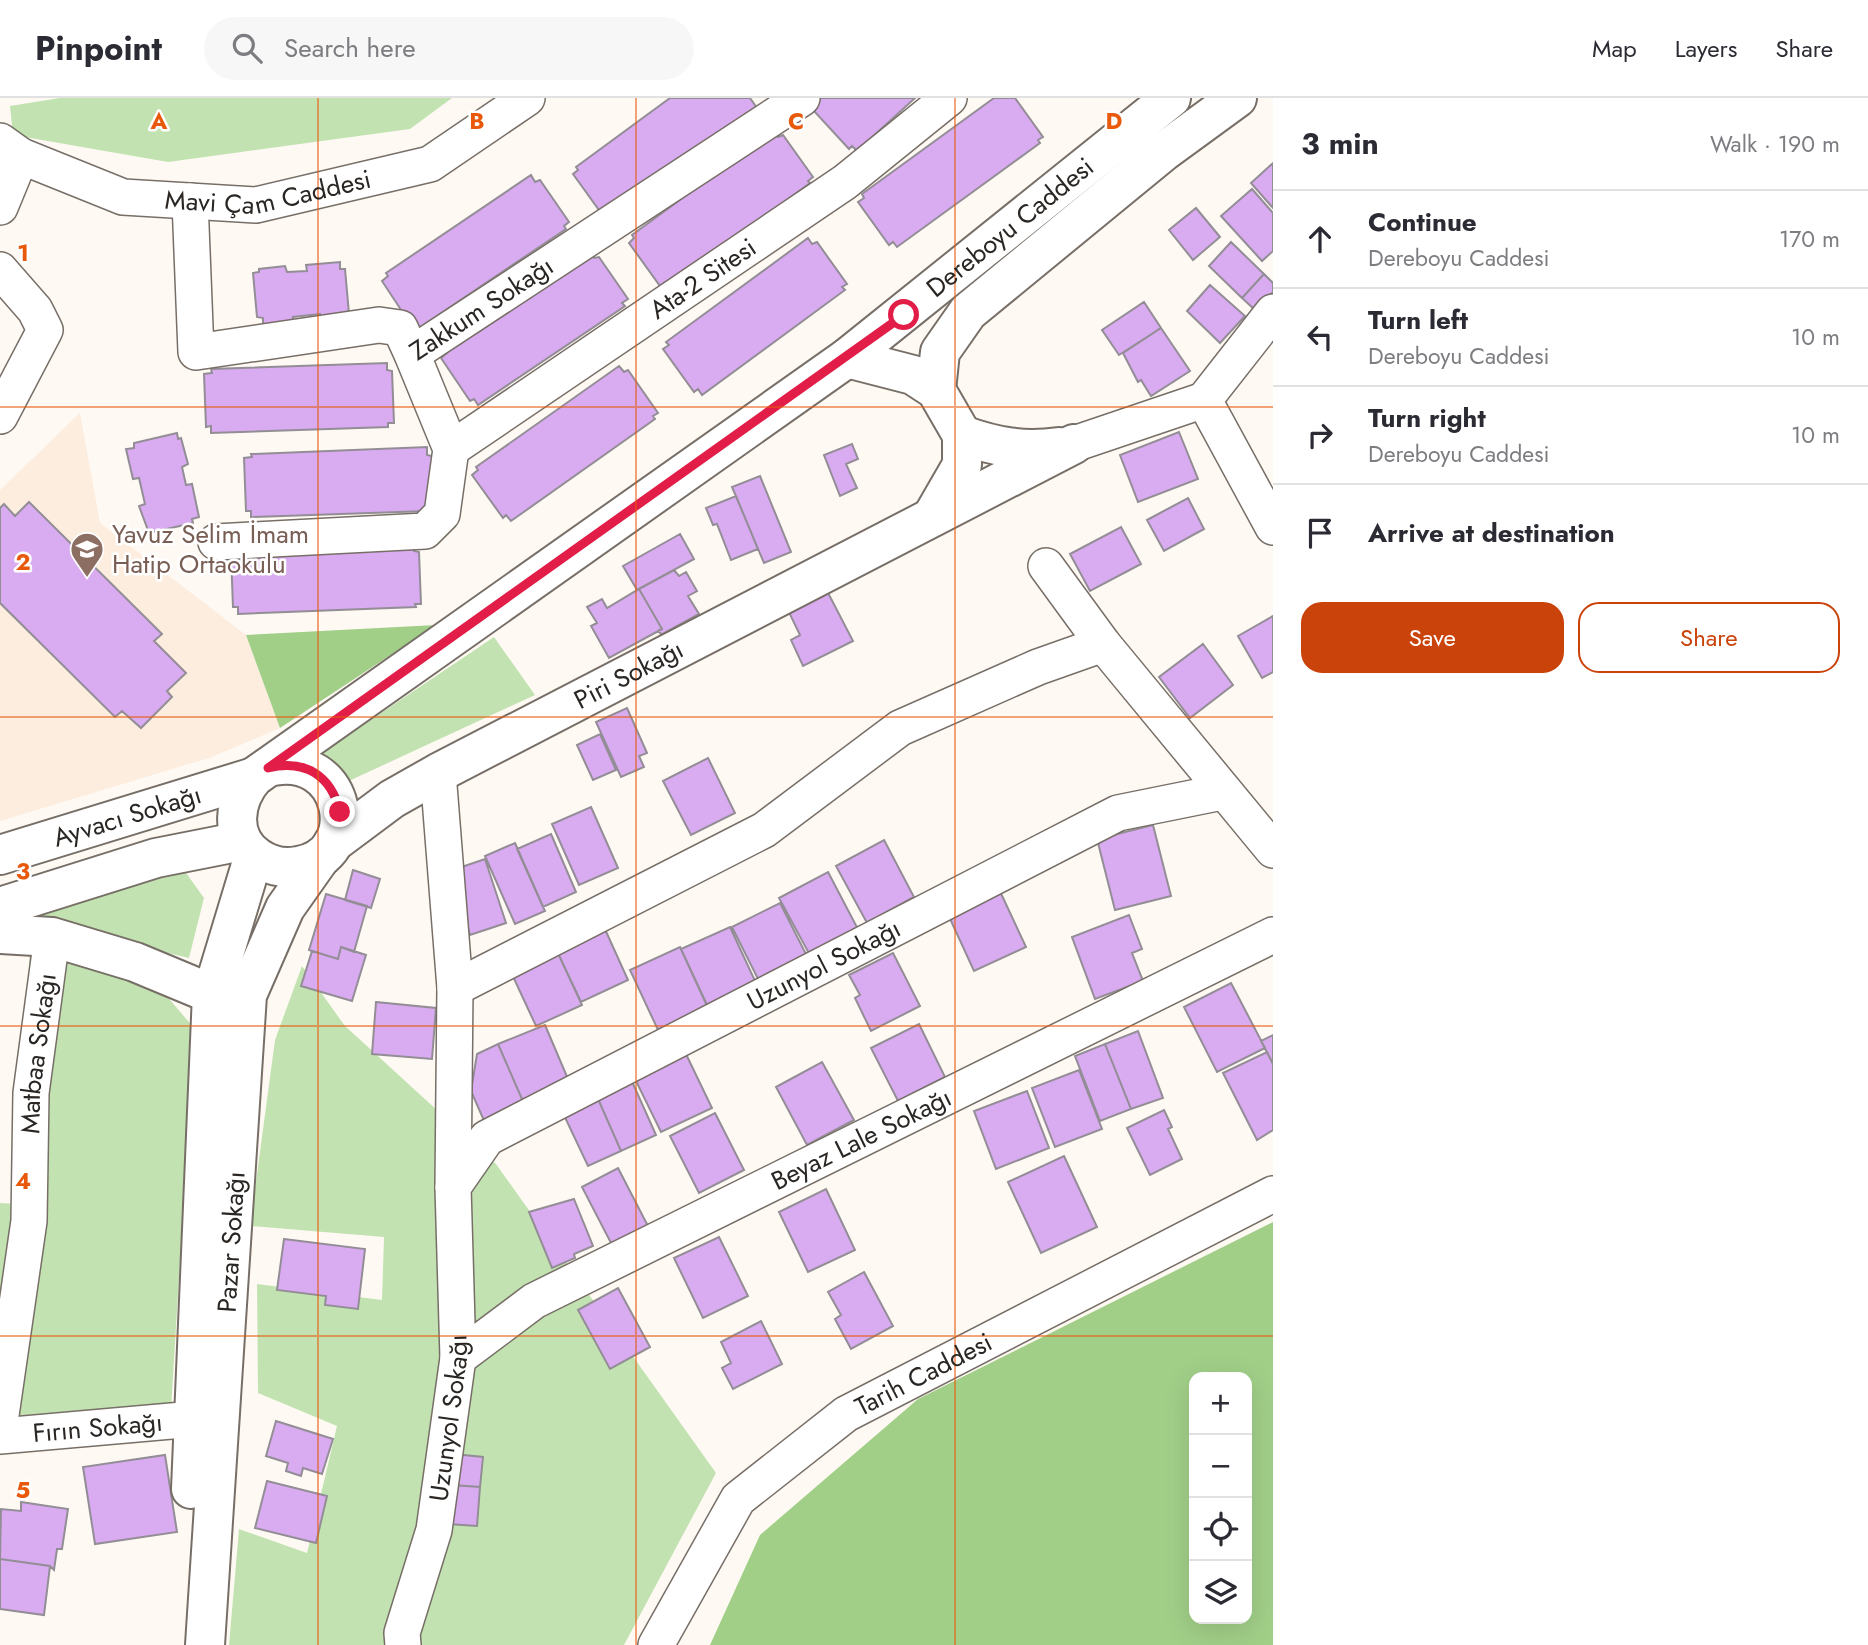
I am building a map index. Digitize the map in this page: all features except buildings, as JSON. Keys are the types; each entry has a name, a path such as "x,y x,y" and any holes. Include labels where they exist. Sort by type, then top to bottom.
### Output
{"main road":[{"name":"Dereboyu Caddesi","path":"248,848 237,825 237,807 242,790 261,772 847,358 1171,98"},
{"name":"Dereboyu Caddesi","path":"936,390 940,352 968,312 1163,152 1237,98"},
{"path":"847,358 913,375 936,390 962,435 962,465 932,517"},
{"path":"962,435 998,447 1027,451 1074,444"},
{"name":"Piri Sokağı","path":"327,850 392,799 438,773 1074,444"},
{"path":"248,848 269,864 287,868 305,865 327,850 339,828 340,812 336,796 328,782 316,771 300,765 284,764 261,772"},
{"name":"Ayvacı Sokağı","path":"0,855 261,772"},
{"name":"Ayvacı Sokağı","path":"0,907 156,858 248,848"},
{"name":"Pazar Sokağı","path":"186,1645 212,994 248,848"},
{"name":"Pazar Sokağı","path":"205,1645 247,995 285,908 327,850"},
{"path":"0,934 52,937 135,962 212,994"}],"street":[{"name":"Mavi Çam Caddesi","path":"11,148 124,197 256,205 430,164 527,98"},
{"name":"Zakkum Sokağı","path":"190,201 196,352 379,325 400,328 412,354 803,98"},
{"name":"Ata-2 Sitesi","path":"451,449 845,182 949,98"},
{"path":"0,207 11,148"},
{"path":"0,270 35,310 45,330 0,416"},
{"path":"1074,444 1204,400 1273,312"},
{"path":"216,542 425,531 442,514 451,449 412,354"},
{"path":"1204,400 1273,527"},
{"path":"1046,566 1102,644 1222,792 1273,850"},
{"path":"455,988 764,830 900,728 1038,667 1102,644"},
{"name":"Uzunyol Sokağı","path":"403,1645 402,1633 434,1530 457,1358 453,1187 455,988 438,773"},
{"name":"Uzunyol Sokağı","path":"453,1187 487,1138 1105,819 1118,813 1222,792"},
{"name":"Beyaz Lale Sokağı","path":"457,1358 534,1301 1273,935"},
{"name":"Matbaa Sokağı","path":"0,1422 15,1219 52,937"},
{"name":"Tarih Caddesi","path":"656,1645 738,1499 846,1414 1273,1194"},
{"name":"Fırın Sokağı","path":"0,1436 194,1419"}],"shaded area":[{"name":"Yavuz Selim İmam Hatip Ortaokulu","path":"80,413 100,523 246,635 280,728 212,757 0,821 0,490"}],"green space":[{"path":"60,98 452,98 410,129 168,162 13,135 10,106"},
{"path":"436,625 280,728 246,635"},
{"path":"494,637 535,695 338,786 320,754"},
{"path":"184,870 204,898 189,958 26,920 0,906"},
{"path":"30,945 159,987 194,1028 170,1426 0,1423 0,1203 18,1204"},
{"path":"302,966 345,1026 496,1164 716,1473 624,1645 229,1645 239,1529 307,1553 337,1426 258,1393 257,1284 382,1300 384,1237 250,1226 275,1040"},
{"path":"1273,1222 1273,1645 710,1645 760,1535 918,1399"}],"place":[{"name":"Yavuz Selim İmam Hatip Ortaokulu","path":"87,579"}],"route":[{"path":"340,812 336,796 328,782 316,771 300,765 284,764 268,768 904,315"}]}
